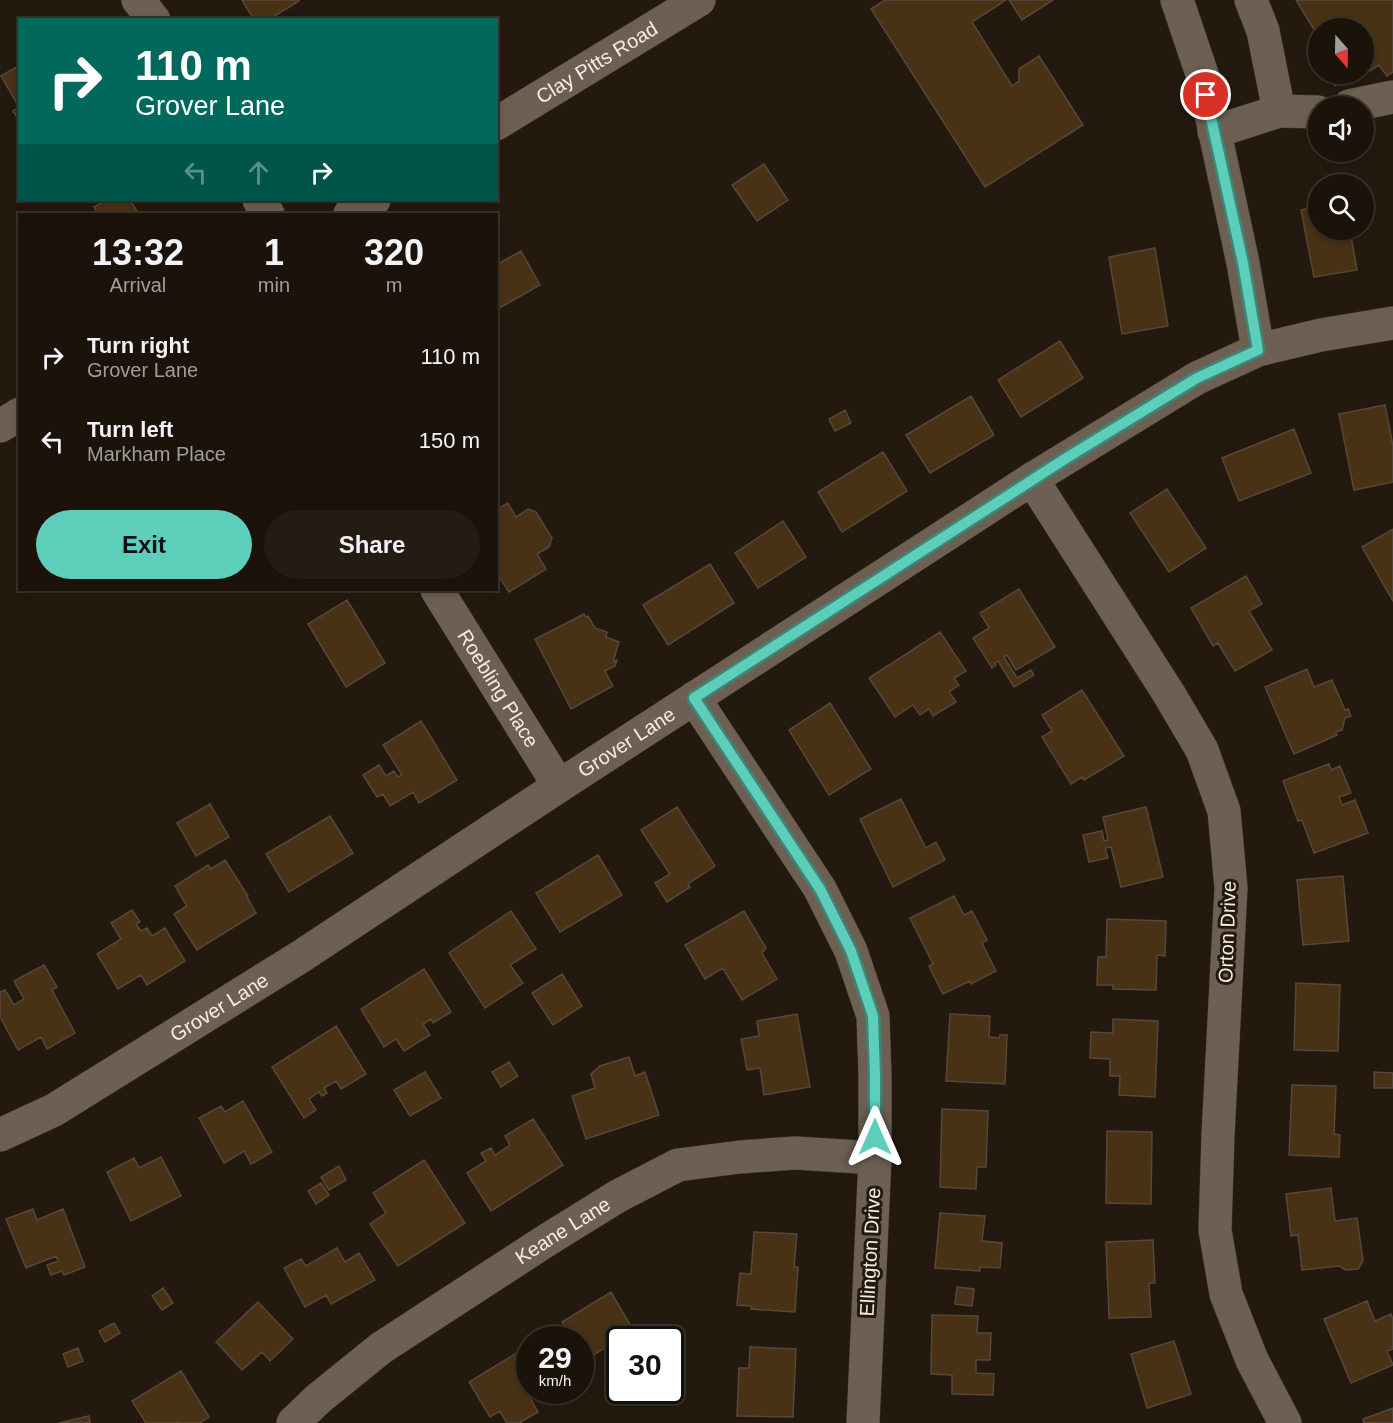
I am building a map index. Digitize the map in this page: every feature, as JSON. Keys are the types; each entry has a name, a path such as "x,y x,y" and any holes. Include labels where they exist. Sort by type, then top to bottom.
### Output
{"street":[{"path":"138,0 152,18"},
{"name":"Clay Pitts Road","path":"498,123 699,0"},
{"path":"1177,0 1203,77 1243,263 1258,350"},
{"path":"1251,0 1263,31 1279,111"},
{"path":"1374,100 1393,97"},
{"path":"1215,132 1279,111 1308,112"},
{"path":"352,213 373,201"},
{"name":"Grover Lane","path":"0,1135 54,1110 300,957 694,698 1032,480 1197,378 1258,350 1321,335 1393,323"},
{"path":"0,426 18,415"},
{"name":"Orton Drive","path":"1032,480 1169,694 1202,750 1224,811 1231,888 1215,1230 1226,1294 1252,1360 1285,1423"},
{"name":"Roebling Place","path":"438,591 559,786"},
{"name":"Ellington Drive","path":"694,698 820,889 851,951 873,1016 875,1158 863,1423"},
{"name":"Keane Lane","path":"293,1423 318,1399 381,1348 618,1196 678,1165 795,1153 875,1158"}],"building":[{"path":"242,0 299,0 271,18 253,18"},
{"path":"885,0 1006,0 972,22 1012,86 1019,81 1019,69 1039,56 1083,125 985,187 871,9"},
{"path":"1009,0 1053,0 1022,20"},
{"path":"1296,0 1393,0 1393,72 1387,76 1379,65 1374,68 1374,18 1308,20"},
{"path":"18,66 18,105 1,76"},
{"path":"18,108 18,119 13,111"},
{"path":"764,164 788,200 757,221 732,185"},
{"path":"104,201 131,201 138,213 97,213 94,207"},
{"path":"1308,208 1308,240 1352,240 1357,270 1314,277 1301,210"},
{"path":"1155,248 1168,326 1122,334 1109,257"},
{"path":"521,251 540,285 498,309 498,264"},
{"path":"1060,341 1083,378 1021,417 998,380"},
{"path":"971,396 994,435 930,473 906,435"},
{"path":"1385,405 1393,446 1393,482 1354,490 1339,414"},
{"path":"845,410 851,423 835,431 829,419"},
{"path":"1294,429 1311,473 1239,501 1222,458"},
{"path":"883,452 907,491 842,532 818,492"},
{"path":"1167,489 1206,548 1169,572 1130,513"},
{"path":"508,503 516,517 528,509 536,512 552,538 549,547 537,554 546,569 509,592 498,575 498,509"},
{"path":"783,521 806,557 758,588 735,553"},
{"path":"1393,529 1393,601 1362,547"},
{"path":"710,564 734,603 668,645 643,605"},
{"path":"1246,576 1262,604 1249,611 1272,650 1235,671 1218,643 1213,646 1191,608"},
{"path":"1019,589 1055,647 1016,670 1007,655 1004,657 1017,678 1031,670 1034,675 1014,687 998,661 992,668 973,638 989,628 980,613"},
{"path":"347,600 385,663 346,687 308,624"},
{"path":"584,614 588,616 595,628 607,632 606,637 619,642 613,662 617,660 615,666 605,671 613,686 571,709 535,639"},
{"path":"940,632 966,671 954,678 959,685 949,692 956,702 933,716 929,709 920,715 913,705 895,717 869,678"},
{"path":"1307,669 1314,687 1332,680 1345,710 1348,709 1351,716 1345,718 1342,730 1336,732 1337,735 1294,754 1265,687"},
{"path":"1082,690 1124,756 1084,780 1082,777 1071,784 1042,737 1052,731 1042,715"},
{"path":"830,703 871,769 829,795 789,730"},
{"path":"421,721 457,780 419,803 413,792 390,806 383,794 377,797 363,775 379,765 386,776 394,771 398,777 402,775 383,745"},
{"path":"1329,764 1331,770 1340,766 1351,793 1339,797 1342,805 1355,800 1368,833 1314,853 1302,820 1298,821 1283,781"},
{"path":"901,799 926,848 936,842 945,860 893,887 860,819"},
{"path":"210,804 229,837 196,856 177,823"},
{"path":"677,807 715,866 667,902 655,883 670,874 641,830"},
{"path":"1146,807 1163,877 1121,887 1111,847 1105,848 1108,858 1089,862 1083,835 1102,831 1104,841 1108,840 1103,817"},
{"path":"330,816 353,853 289,892 266,854"},
{"path":"598,855 622,895 560,932 536,893"},
{"path":"225,860 256,913 197,950 174,914 187,906 175,886 208,865 211,869"},
{"path":"1343,876 1349,941 1303,945 1297,880"},
{"path":"954,896 964,915 972,911 987,940 982,943 996,971 971,984 970,981 943,994 929,966 933,964 910,918"},
{"path":"132,910 140,922 136,924 141,931 147,928 152,936 165,928 185,961 147,985 141,975 118,989 97,954 121,939 111,923"},
{"path":"511,911 536,949 510,965 523,983 485,1008 449,953"},
{"path":"744,911 766,948 762,953 777,979 742,1000 723,968 705,979 685,945"},
{"path":"1107,919 1166,921 1165,956 1157,955 1156,990 1113,989 1113,985 1097,985 1098,957 1106,957"},
{"path":"44,965 57,987 52,990 75,1033 47,1049 41,1037 18,1050 0,1017 0,992 5,990 14,1005 24,999 14,981"},
{"path":"424,969 451,1012 433,1023 431,1019 423,1024 430,1035 404,1051 396,1039 384,1047 361,1009"},
{"path":"562,974 582,1006 553,1025 532,993"},
{"path":"1296,983 1340,985 1338,1051 1294,1050"},
{"path":"797,1014 810,1087 764,1095 760,1068 747,1070 741,1039 759,1036 757,1021"},
{"path":"950,1014 990,1016 989,1037 999,1038 1000,1035 1007,1035 1005,1084 946,1081"},
{"path":"1113,1019 1158,1021 1155,1097 1119,1095 1120,1076 1110,1076 1110,1059 1090,1058 1091,1032 1113,1033"},
{"path":"336,1026 366,1074 341,1089 336,1081 324,1088 327,1093 322,1096 319,1092 309,1099 316,1110 304,1118 272,1067"},
{"path":"629,1057 635,1076 645,1072 659,1115 586,1139 572,1096 595,1088 591,1074 600,1066"},
{"path":"509,1062 518,1076 501,1087 492,1072"},
{"path":"425,1072 441,1098 410,1116 394,1090"},
{"path":"1374,1072 1393,1073 1393,1088 1374,1088"},
{"path":"1292,1085 1336,1086 1334,1134 1340,1135 1339,1157 1289,1155"},
{"path":"243,1101 272,1152 251,1164 244,1151 224,1163 199,1118 221,1106 225,1112"},
{"path":"942,1109 988,1111 986,1167 977,1167 976,1189 940,1187"},
{"path":"533,1119 563,1165 491,1211 467,1173 486,1161 481,1153 491,1148 495,1155 510,1145 505,1136"},
{"path":"1107,1131 1152,1132 1151,1204 1106,1203"},
{"path":"161,1157 181,1196 131,1221 107,1172 134,1158 139,1168"},
{"path":"424,1160 465,1223 398,1266 370,1224 386,1213 373,1193"},
{"path":"339,1166 346,1180 329,1190 321,1177"},
{"path":"321,1183 329,1195 316,1204 308,1191"},
{"path":"1331,1188 1335,1221 1357,1218 1363,1261 1358,1269 1346,1270 1339,1266 1302,1270 1298,1235 1291,1236 1286,1194"},
{"path":"33,1209 37,1220 63,1209 85,1267 64,1275 62,1271 51,1275 47,1265 58,1261 56,1256 26,1268 6,1219"},
{"path":"940,1213 985,1216 982,1241 1002,1243 1000,1268 980,1267 980,1271 935,1268"},
{"path":"754,1232 797,1234 794,1267 798,1267 795,1312 751,1309 751,1306 737,1305 740,1273 751,1274"},
{"path":"1153,1240 1155,1283 1149,1283 1151,1317 1109,1318 1106,1242"},
{"path":"337,1248 345,1262 359,1253 375,1280 331,1304 326,1295 305,1307 284,1268 301,1259 306,1266"},
{"path":"957,1287 974,1289 972,1306 955,1304"},
{"path":"163,1288 173,1303 162,1310 152,1296"},
{"path":"611,1292 631,1326 606,1326 606,1347 594,1355 594,1326 564,1326 562,1322"},
{"path":"1367,1301 1375,1321 1391,1314 1393,1349 1387,1351 1393,1365 1351,1383 1324,1319"},
{"path":"258,1302 293,1339 270,1361 262,1352 242,1370 216,1342"},
{"path":"932,1315 978,1316 977,1333 991,1333 990,1360 976,1360 976,1373 994,1374 993,1395 952,1394 952,1375 931,1374"},
{"path":"114,1323 120,1333 105,1342 99,1331"},
{"path":"1174,1341 1191,1394 1147,1408 1131,1354"},
{"path":"750,1347 796,1349 793,1417 737,1416 739,1368 749,1368"},
{"path":"78,1348 83,1361 68,1367 63,1354"},
{"path":"516,1353 516,1404 534,1404 538,1412 519,1423 507,1423 500,1411 490,1417 469,1382"},
{"path":"181,1371 209,1417 200,1423 146,1423 132,1401"},
{"path":"1393,1408 1393,1423 1364,1423 1363,1419"},
{"path":"89,1416 90,1423 59,1423"}],"route":[{"path":"875,1137 873,1016 851,951 820,889 694,698 1068,457 1197,378 1258,350 1243,263 1206,95"}]}
